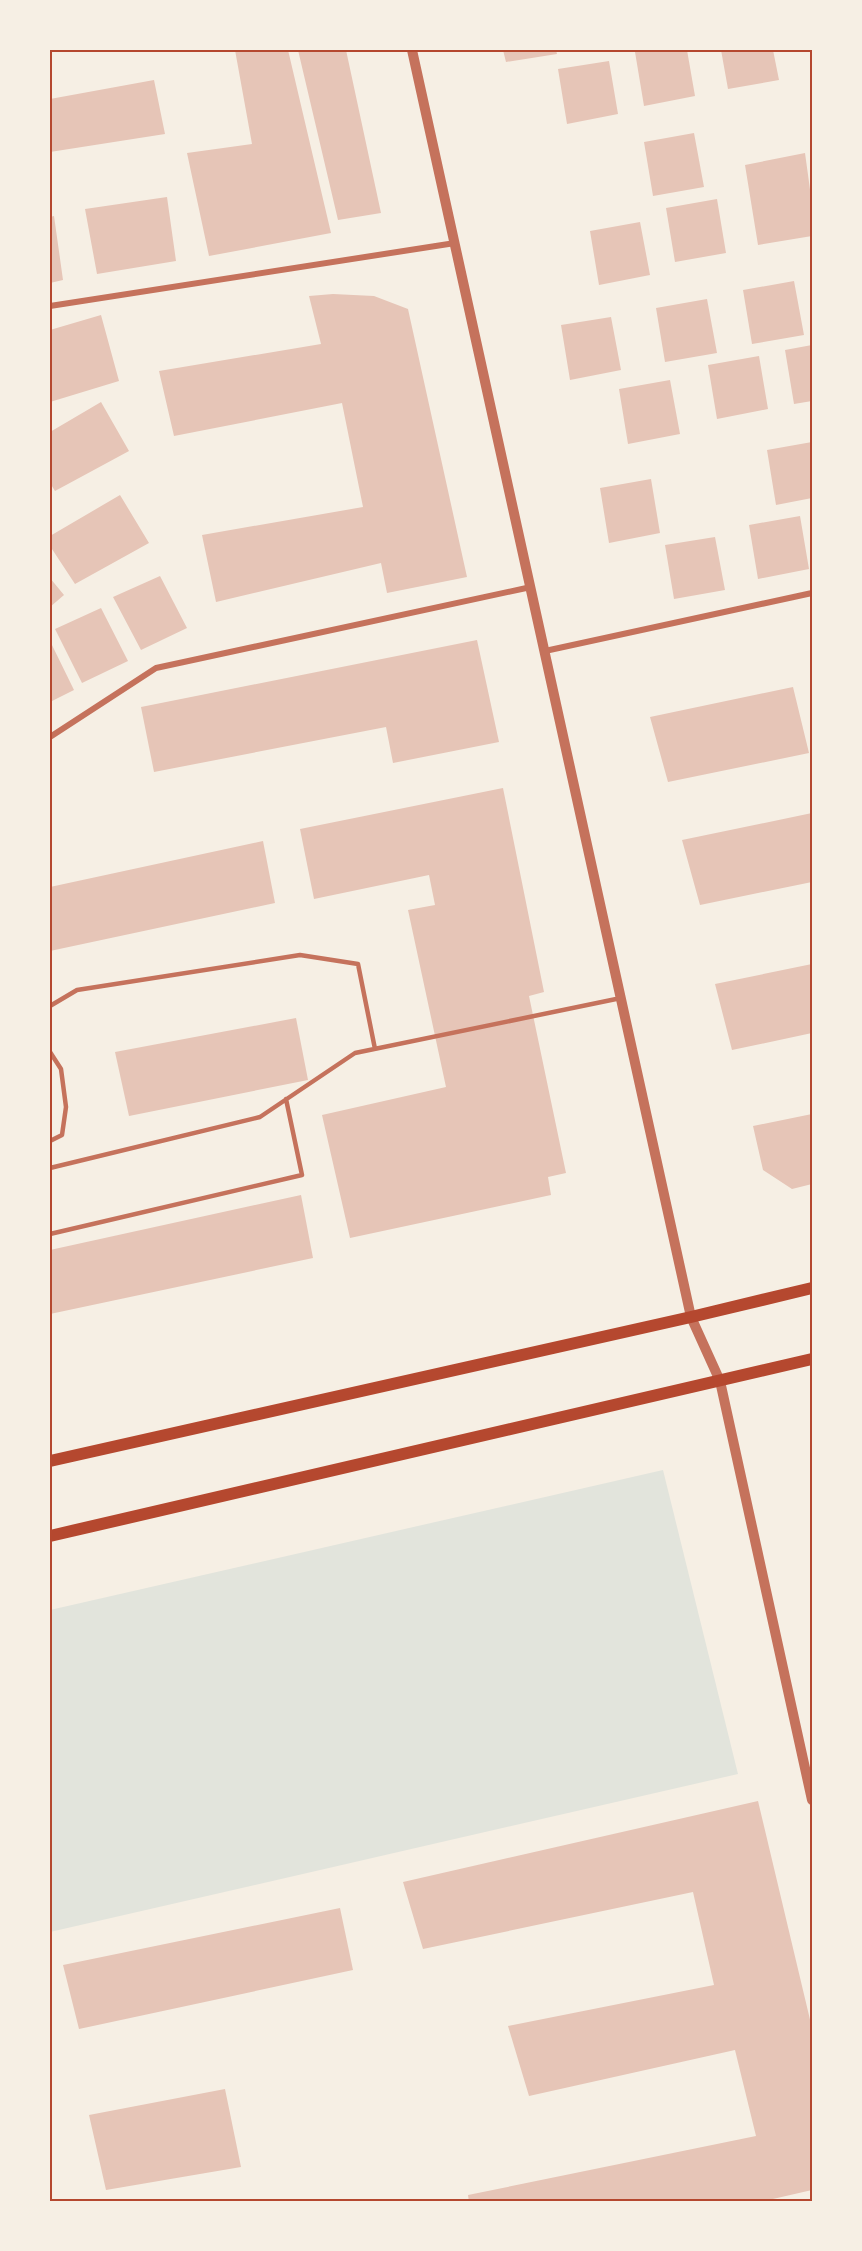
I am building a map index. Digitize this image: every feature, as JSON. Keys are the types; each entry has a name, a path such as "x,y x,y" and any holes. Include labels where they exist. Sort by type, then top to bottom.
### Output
{"main road":[{"path":"50,1461 813,1288"},
{"path":"50,1536 813,1359"}],"street":[{"path":"412,50 691,1317 720,1381 813,1800"},
{"path":"50,306 455,243"},
{"path":"50,737 156,668 531,587"},
{"path":"545,651 813,593"}],"lane":[{"path":"50,1006 77,990 300,955 358,964 375,1049"},
{"path":"50,1167 260,1117 355,1053 621,998"},
{"path":"50,1052 61,1069 66,1107 62,1134 50,1141"},
{"path":"50,1234 302,1175 286,1099"}],"shaded area":[{"path":"663,1470 738,1774 50,1932 50,1610"}],"building":[{"path":"235,50 288,50 331,233 209,256 187,153 252,144"},
{"path":"298,50 346,50 381,213 338,220"},
{"path":"503,50 556,50 557,54 506,62"},
{"path":"687,50 695,96 644,106 635,52"},
{"path":"721,50 773,50 779,80 728,89"},
{"path":"609,61 618,114 567,124 558,69"},
{"path":"154,80 165,134 50,152 50,99"},
{"path":"694,133 704,187 653,196 644,142"},
{"path":"805,153 812,204 812,236 758,245 745,165"},
{"path":"167,197 176,261 97,274 85,209"},
{"path":"717,199 726,253 675,262 666,208"},
{"path":"54,216 63,280 50,283 50,217"},
{"path":"640,222 650,275 599,285 590,231"},
{"path":"794,281 804,335 752,344 743,290"},
{"path":"333,294 374,296 408,309 467,577 387,593 381,563 216,602 202,535 363,507 342,403 174,436 159,371 321,344 309,296"},
{"path":"707,299 717,353 665,362 656,308"},
{"path":"101,315 119,381 50,402 50,330"},
{"path":"611,317 621,370 570,380 561,325"},
{"path":"812,345 812,401 794,404 785,350"},
{"path":"759,356 768,409 717,419 708,365"},
{"path":"670,380 680,434 628,444 619,389"},
{"path":"101,402 129,451 55,491 50,483 50,432"},
{"path":"812,442 812,498 776,505 767,450"},
{"path":"651,479 660,533 609,543 600,488"},
{"path":"120,495 149,543 75,584 50,546 50,536"},
{"path":"800,516 809,569 758,579 749,525"},
{"path":"715,537 725,590 674,599 665,545"},
{"path":"160,576 187,628 141,650 113,597"},
{"path":"50,578 64,595 50,607"},
{"path":"101,608 128,661 82,683 55,629"},
{"path":"477,640 499,742 393,763 386,727 154,772 141,707"},
{"path":"50,641 74,690 50,702"},
{"path":"793,687 809,753 668,782 650,717"},
{"path":"503,788 544,992 529,996 566,1173 548,1177 551,1195 350,1238 322,1115 446,1087 408,910 435,905 429,875 314,899 300,829"},
{"path":"812,813 812,882 700,905 682,840"},
{"path":"263,841 275,903 50,951 50,887"},
{"path":"812,964 812,1033 732,1050 715,984"},
{"path":"296,1018 308,1080 129,1116 115,1052"},
{"path":"812,1114 812,1184 792,1189 763,1170 753,1126"},
{"path":"301,1195 313,1258 50,1314 50,1250"},
{"path":"758,1801 812,2028 812,2190 760,2202 469,2202 468,2195 756,2136 735,2050 529,2096 508,2026 714,1985 693,1892 423,1949 403,1882"},
{"path":"340,1908 353,1970 79,2029 63,1965"},
{"path":"225,2089 241,2167 106,2190 89,2115"}]}
